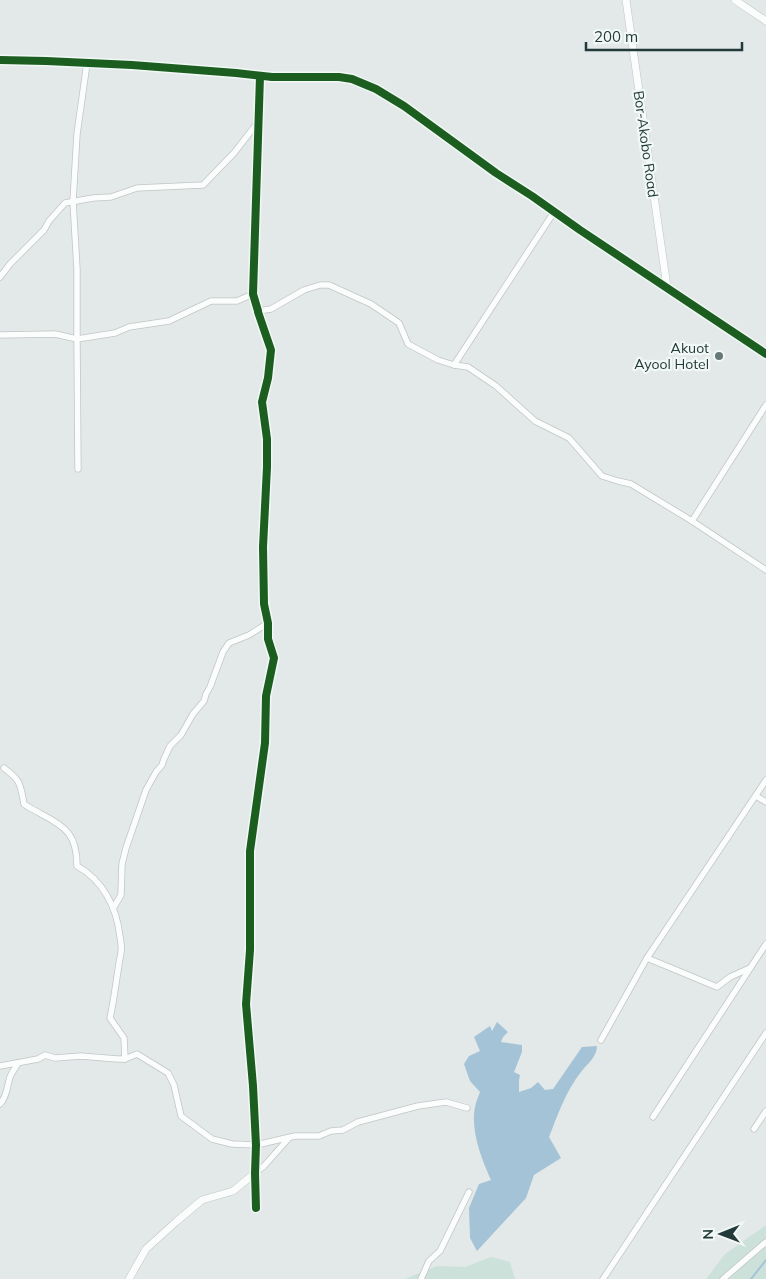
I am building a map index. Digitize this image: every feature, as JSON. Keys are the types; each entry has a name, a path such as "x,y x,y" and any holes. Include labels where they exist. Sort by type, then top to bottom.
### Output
{"street":[{"name":"Bor-Akobo Road","path":"626,0 667,287"},
{"path":"735,0 766,21"},
{"path":"0,60 215,71 272,77 338,77 352,79 376,89 404,106 496,173 766,354"},
{"path":"78,469 77,269 73,201 77,134 87,63"},
{"path":"256,1208 254,1086 246,1004 250,950 250,852 265,743 266,696 274,658 268,638 268,623 264,604 263,547 267,439 262,402 268,378 271,350 253,294 260,76"},
{"path":"0,277 10,264 44,230 49,221 65,203 111,197 137,188 203,185 234,153 259,121"},
{"path":"454,365 554,212"},
{"path":"258,311 270,309 304,290 320,285 329,285 371,304 398,322 408,344 438,360 468,367 496,386 535,421 569,438 602,476 631,484 766,570"},
{"path":"0,335 55,334 77,339 115,332 129,327 169,322 211,302 237,301 253,294"},
{"path":"692,522 766,405"},
{"path":"114,907 121,895 122,864 126,848 146,790 162,765 170,746 181,735 193,714 204,701 223,652 229,643 250,635 268,623"},
{"path":"4,768 18,779 24,804 70,833 74,840 77,866 96,880 114,907 122,951 110,1018 124,1038 125,1059"},
{"path":"600,1040 647,958 766,780"},
{"path":"756,796 766,802"},
{"path":"653,1117 766,944"},
{"path":"647,958 717,987 730,977 750,968"},
{"path":"603,1279 766,1033"},
{"path":"0,1066 38,1059 45,1055 55,1058 81,1056 117,1060 138,1054 168,1074 174,1085 182,1116 212,1139 232,1144 256,1145 295,1136 319,1136 331,1131 343,1130 358,1122 418,1106 446,1102 467,1108"},
{"path":"0,1104 6,1095 11,1075 18,1062"},
{"path":"754,1129 766,1111"},
{"path":"129,1279 146,1249 177,1221 202,1200 233,1190 264,1166 289,1138"},
{"path":"421,1279 428,1261 440,1251 469,1192"},
{"path":"723,1279 766,1242"}],"green space":[{"path":"766,1225 766,1279 706,1279 725,1254"},
{"path":"491,1257 510,1262 515,1279 405,1279 437,1266 465,1267"}],"water":[{"path":"497,1022 508,1032 501,1042 522,1045 522,1052 514,1072 520,1075 519,1092 531,1088 538,1082 545,1090 553,1089 582,1047 597,1046 597,1050 567,1095 549,1137 561,1158 534,1175 526,1198 477,1251 470,1238 469,1208 479,1184 491,1180 483,1162 475,1132 474,1112 480,1092 470,1081 464,1064 469,1056 480,1051 474,1037 490,1026 492,1031"}],"waterway":[{"path":"751,1279 766,1260"}],"cycle path":[{"path":"0,60 132,65 272,77 339,77 352,79 376,89 404,106 496,173 766,354"},
{"path":"256,1208 256,1145 246,1004 250,950 250,851 265,743 266,696 274,658 268,639 268,623 264,604 263,547 267,439 262,402 268,378 271,350 253,294 260,76"}],"place":[{"name":"Akuot Ayool Hotel","path":"719,356"}]}
